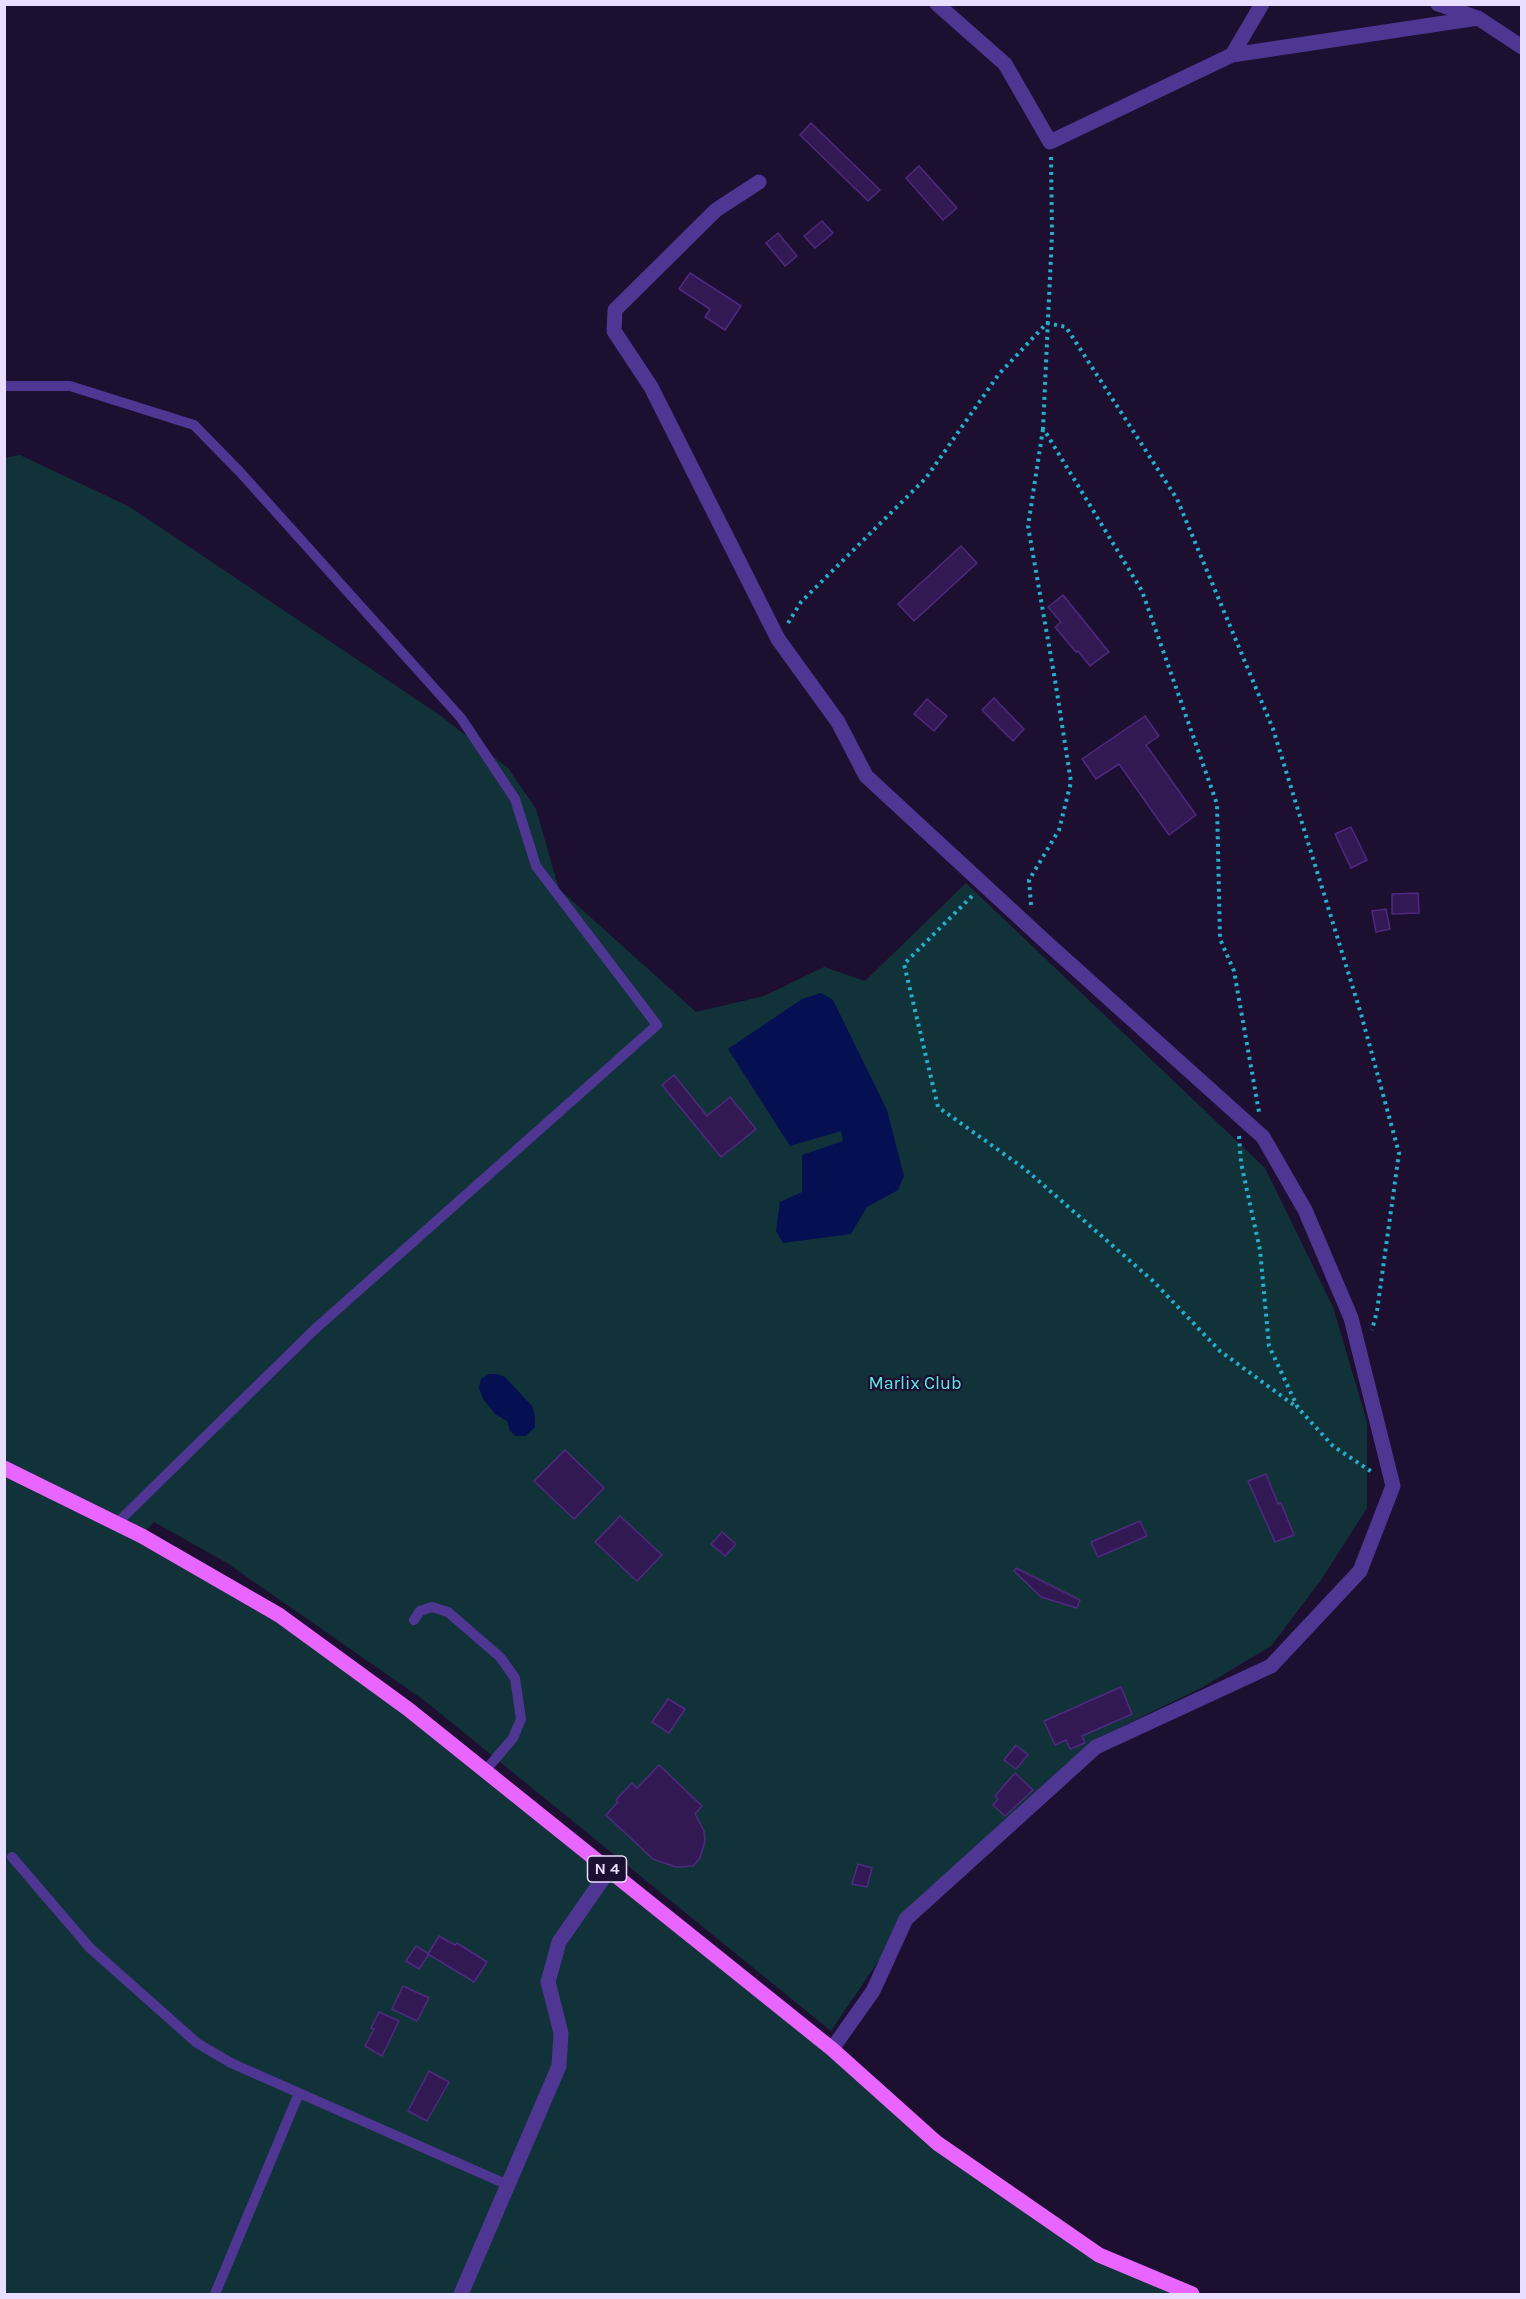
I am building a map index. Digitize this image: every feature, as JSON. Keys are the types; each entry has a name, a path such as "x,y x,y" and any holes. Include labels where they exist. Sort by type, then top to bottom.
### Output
{"main road":[{"name":"N 4","path":"4,1468 117,1523 279,1615 408,1708 832,2049 937,2143 1099,2255 1191,2295"}],"street":[{"path":"937,4 1005,64 1050,142 1232,55 1478,18"},
{"path":"1232,55 1262,4"},
{"path":"1438,4 1478,18 1521,47"},
{"path":"759,182 716,210 615,310 614,331 651,387 778,639 838,722 866,776 1263,1137 1305,1210 1351,1318 1393,1486 1360,1571 1271,1666 1095,1747 906,1919 873,1991 832,2049"},
{"path":"461,2295 559,2066 561,2033 548,1982 559,1942 609,1870"}],"lane":[{"path":"4,386 70,386 194,425 248,481 461,718 515,800 536,866 657,1025 314,1330 117,1523"},
{"path":"414,1620 420,1611 432,1607 447,1612 500,1656 516,1678 520,1719 513,1738 485,1771"},
{"path":"12,1857 90,1948 197,2043 231,2063 508,2185"},
{"path":"214,2295 299,2093"}],"path":[{"path":"1033,930 1029,880 1059,830 1071,782 1028,526 1043,428 1052,234 1050,142"},
{"path":"778,639 801,602 926,478 999,374 1047,323"},
{"path":"1047,323 1066,327 1177,499 1273,729 1361,1014 1400,1153 1377,1311 1371,1332"},
{"path":"1043,428 1142,591 1217,804 1221,939 1234,970 1263,1137"},
{"path":"984,885 904,964 938,1107 1025,1169 1153,1281 1221,1351 1298,1408 1333,1446 1393,1486"},
{"path":"1237,1114 1241,1163 1260,1250 1269,1346 1298,1408"}],"green space":[{"name":"Marlix Club","path":"20,455 130,507 441,716 508,768 536,809 559,889 696,1012 764,996 824,967 865,981 966,883 1265,1168 1333,1307 1367,1422 1367,1508 1321,1580 1271,1646 1201,1688 1096,1739 923,1895 831,2031 425,1701 227,1563 154,1522 142,1535 333,1653 937,2143 1039,2214 1163,2283 1192,2294 5,2294 4,458"}],"shaded area":[{"path":"821,993 833,1000 887,1110 904,1176 898,1190 867,1207 851,1234 783,1243 776,1231 780,1202 802,1192 802,1155 843,1141 841,1131 790,1146 728,1049 802,999"},
{"path":"489,1374 505,1377 532,1406 535,1427 526,1436 516,1436 510,1431 507,1421 495,1414 483,1399 479,1388 481,1379"}],"building":[{"path":"811,123 880,190 868,201 800,135"},
{"path":"919,166 957,208 943,220 906,178"},
{"path":"822,221 833,233 815,248 804,236"},
{"path":"778,233 797,256 785,266 766,243"},
{"path":"690,273 741,306 725,330 705,317 710,309 679,289"},
{"path":"961,546 977,563 914,621 898,604"},
{"path":"1063,595 1109,652 1090,666 1055,627 1061,622 1048,607"},
{"path":"994,698 1024,729 1013,741 982,710"},
{"path":"927,699 947,716 934,731 914,714"},
{"path":"1145,716 1159,736 1146,745 1196,815 1169,835 1119,764 1096,779 1082,759"},
{"path":"1351,827 1367,860 1351,868 1335,834"},
{"path":"1418,893 1419,913 1392,914 1392,894"},
{"path":"1386,909 1390,929 1376,932 1372,911"},
{"path":"674,1075 707,1116 730,1097 756,1129 721,1157 662,1085"},
{"path":"565,1450 604,1488 574,1519 534,1481"},
{"path":"1266,1474 1294,1535 1275,1542 1248,1481"},
{"path":"620,1516 662,1555 637,1581 595,1542"},
{"path":"1140,1521 1147,1536 1098,1557 1091,1542"},
{"path":"722,1532 736,1544 725,1556 711,1544"},
{"path":"1016,1568 1080,1600 1077,1608 1041,1597 1014,1571"},
{"path":"1121,1687 1132,1714 1082,1736 1085,1743 1070,1749 1066,1740 1055,1745 1044,1721"},
{"path":"668,1699 685,1709 669,1733 652,1722"},
{"path":"1016,1745 1028,1755 1016,1769 1004,1760"},
{"path":"659,1765 702,1806 695,1814 704,1831 705,1841 700,1858 693,1866 676,1867 653,1859 606,1815 632,1783 637,1788"},
{"path":"1015,1773 1033,1790 1005,1816 993,1805 998,1799 995,1796"},
{"path":"858,1864 872,1868 867,1887 852,1884"},
{"path":"439,1936 455,1945 457,1943 487,1962 474,1982 428,1954"},
{"path":"416,1946 429,1954 419,1969 406,1961"},
{"path":"403,1986 429,1998 417,2021 392,2009"},
{"path":"379,2012 399,2021 382,2056 365,2046 374,2029 371,2028"},
{"path":"429,2071 449,2082 427,2121 408,2111"}]}
